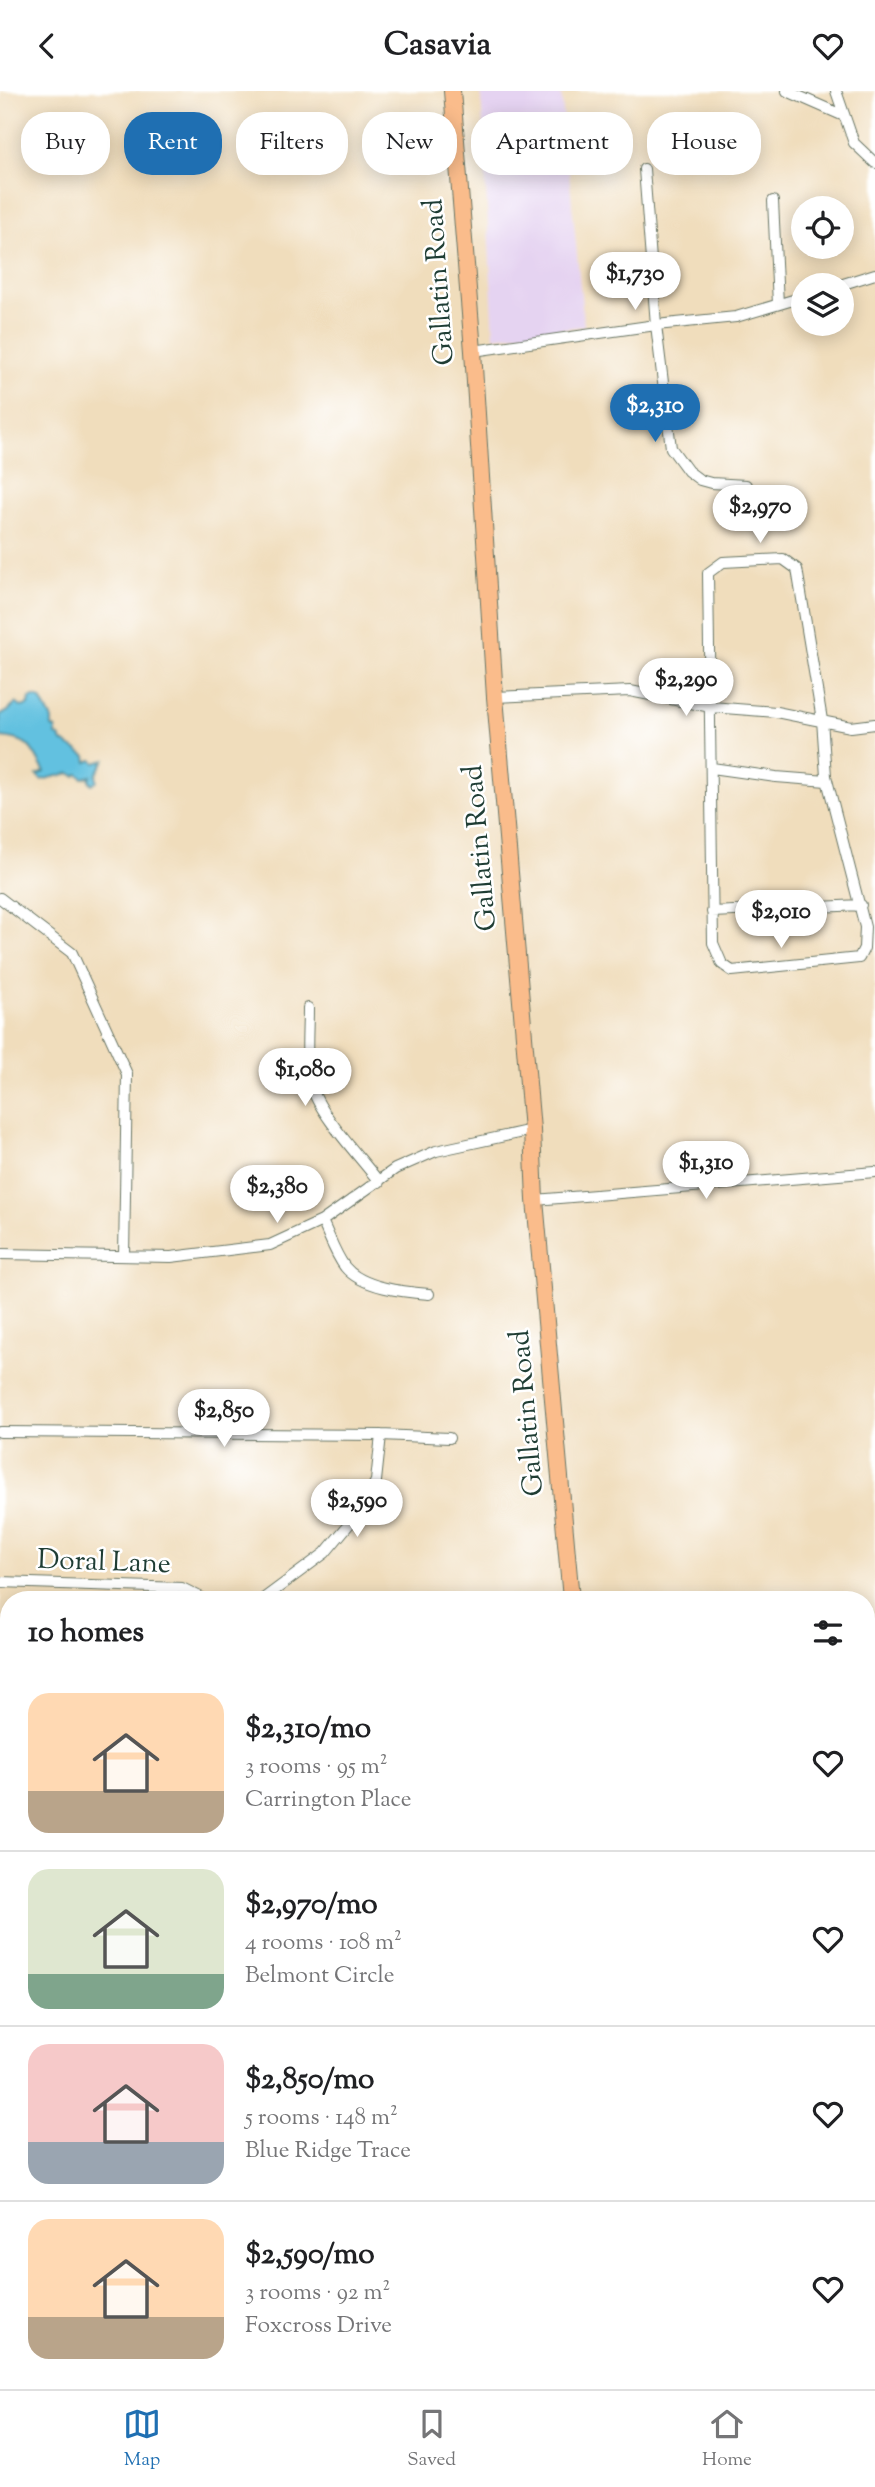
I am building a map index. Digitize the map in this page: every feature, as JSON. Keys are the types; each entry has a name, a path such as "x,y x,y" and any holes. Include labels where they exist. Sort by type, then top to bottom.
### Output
{"main road":[{"name":"Gallatin Road","path":"452,91 495,697 533,1130 534,1200 571,1591"}],"street":[{"path":"787,91 844,116"},
{"path":"836,91 854,143 875,163"},
{"path":"644,169 656,324 671,448 688,471 701,480 746,485"},
{"path":"773,201 778,304"},
{"path":"854,281 875,274"},
{"path":"472,351 656,324 736,317 791,300"},
{"path":"783,559 797,569 822,720 827,781 861,905 866,937 864,948 859,958 732,971 722,964 713,943 712,912 708,573 723,562 783,559"},
{"path":"495,697 630,691 711,707 776,712 851,727 875,724"},
{"path":"712,768 776,778 827,781"},
{"path":"0,898 72,953 127,1074 124,1256"},
{"path":"712,912 861,905"},
{"path":"308,1008 308,1063 312,1087 323,1109 379,1182"},
{"path":"0,1254 171,1257 270,1245 322,1221 395,1168 436,1151 533,1130"},
{"path":"534,1200 875,1172"},
{"path":"322,1221 345,1268 366,1282 399,1291 429,1294"},
{"path":"0,1432 449,1438"},
{"path":"274,1591 325,1553 360,1511 376,1481 381,1435"},
{"name":"Doral Lane","path":"0,1582 182,1588 188,1591"}],"shaded area":[{"path":"481,91 561,91 563,112 482,112"},
{"path":"485,175 569,175 584,326 494,337"}],"water":[{"path":"30,698 41,699 52,720 52,727 56,729 56,735 61,741 86,756 87,762 105,760 96,775 97,781 92,784 89,780 91,776 83,778 70,773 41,780 37,775 45,772 33,751 19,740 0,737 0,715 16,703 21,707 29,705"}]}
